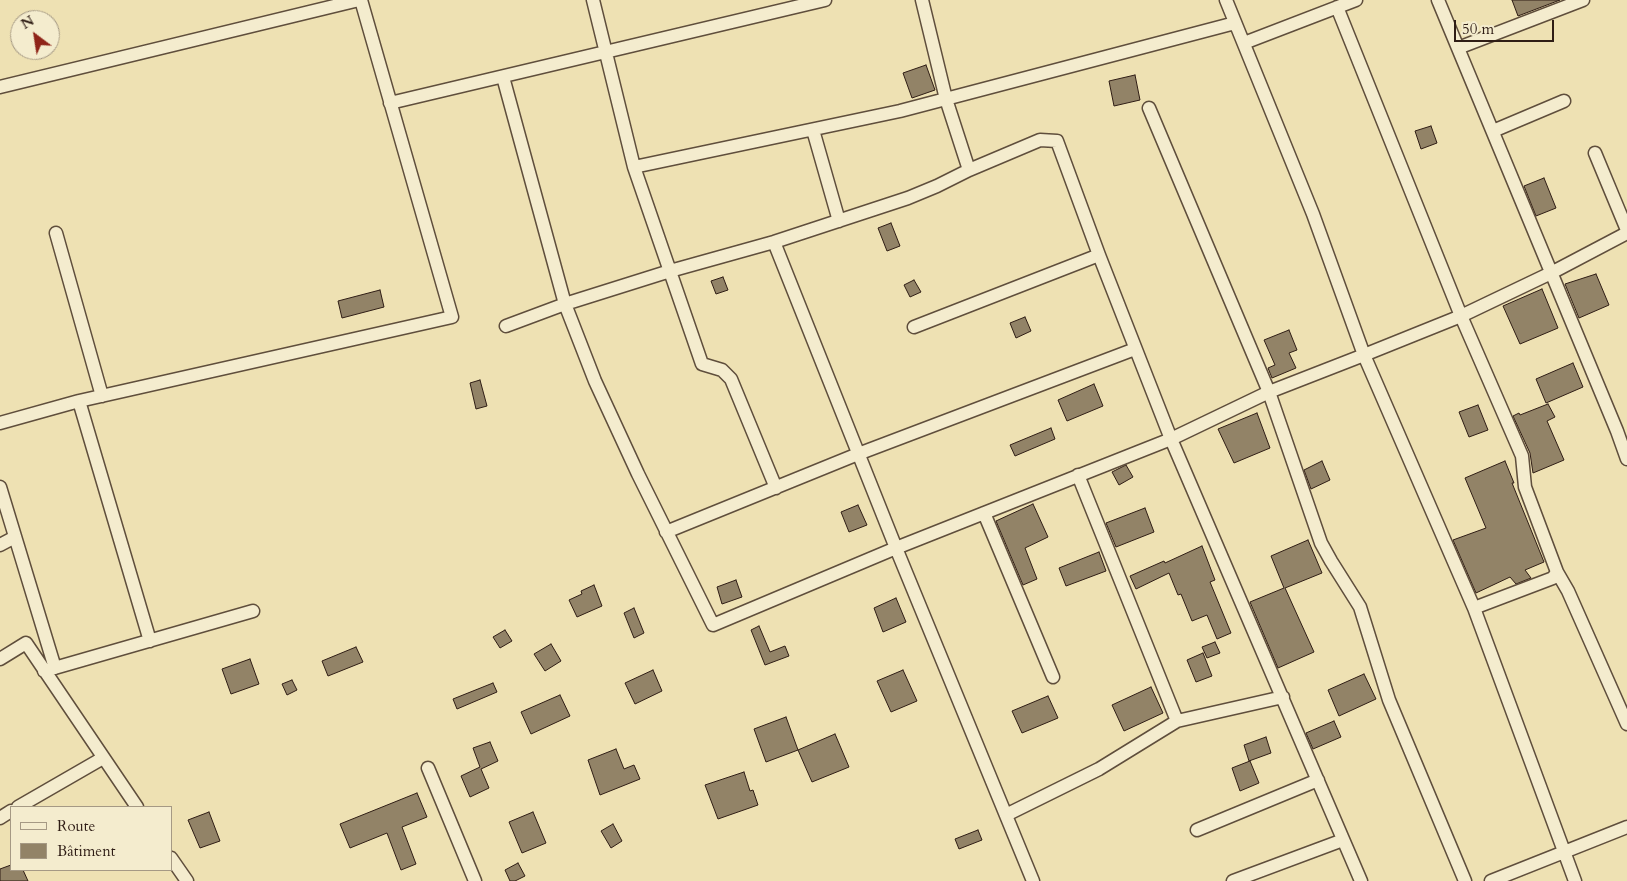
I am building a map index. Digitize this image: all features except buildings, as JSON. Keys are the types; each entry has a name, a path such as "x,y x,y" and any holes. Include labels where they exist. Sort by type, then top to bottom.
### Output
{"street":[{"path":"0,86 360,0 452,317 79,401 0,423"},
{"path":"593,0 634,167 702,364 722,370 731,379 776,488"},
{"path":"390,103 825,0"},
{"path":"922,0 946,99 968,170"},
{"path":"1226,0 1313,214 1364,355 1474,608 1575,881"},
{"path":"1244,43 1356,0"},
{"path":"1438,0 1551,273 1622,429 1627,459"},
{"path":"1458,48 1584,0"},
{"path":"1337,7 1461,316 1522,456 1525,486 1557,572 1568,591 1627,724"},
{"path":"634,167 900,111 1235,23"},
{"path":"503,77 565,304 595,381 666,532 713,625 896,548 1171,439 1269,392 1461,316 1551,273 1627,231 1595,153"},
{"path":"1492,131 1564,101"},
{"path":"1149,108 1269,392 1321,544 1360,607 1389,700 1464,881"},
{"path":"813,130 839,221"},
{"path":"506,326 565,304 670,271 774,242 908,198 1040,140 1057,140 1099,255 1171,439 1361,881"},
{"path":"56,233 102,396"},
{"path":"774,242 896,548 1033,881"},
{"path":"914,328 1099,255"},
{"path":"666,532 858,454 1136,349"},
{"path":"79,401 150,641"},
{"path":"1078,475 1177,721"},
{"path":"0,487 50,670"},
{"path":"984,513 1053,677"},
{"path":"0,545 15,537"},
{"path":"1474,608 1552,578 1557,572"},
{"path":"50,670 253,611"},
{"path":"0,659 26,643 50,670 103,758 136,806"},
{"path":"1006,815 1099,769 1177,721 1282,697"},
{"path":"20,806 103,758"},
{"path":"428,768 475,881"},
{"path":"1197,830 1318,780"},
{"path":"1492,881 1627,827"},
{"path":"1233,881 1343,840"},
{"path":"172,859 187,881"}]}
